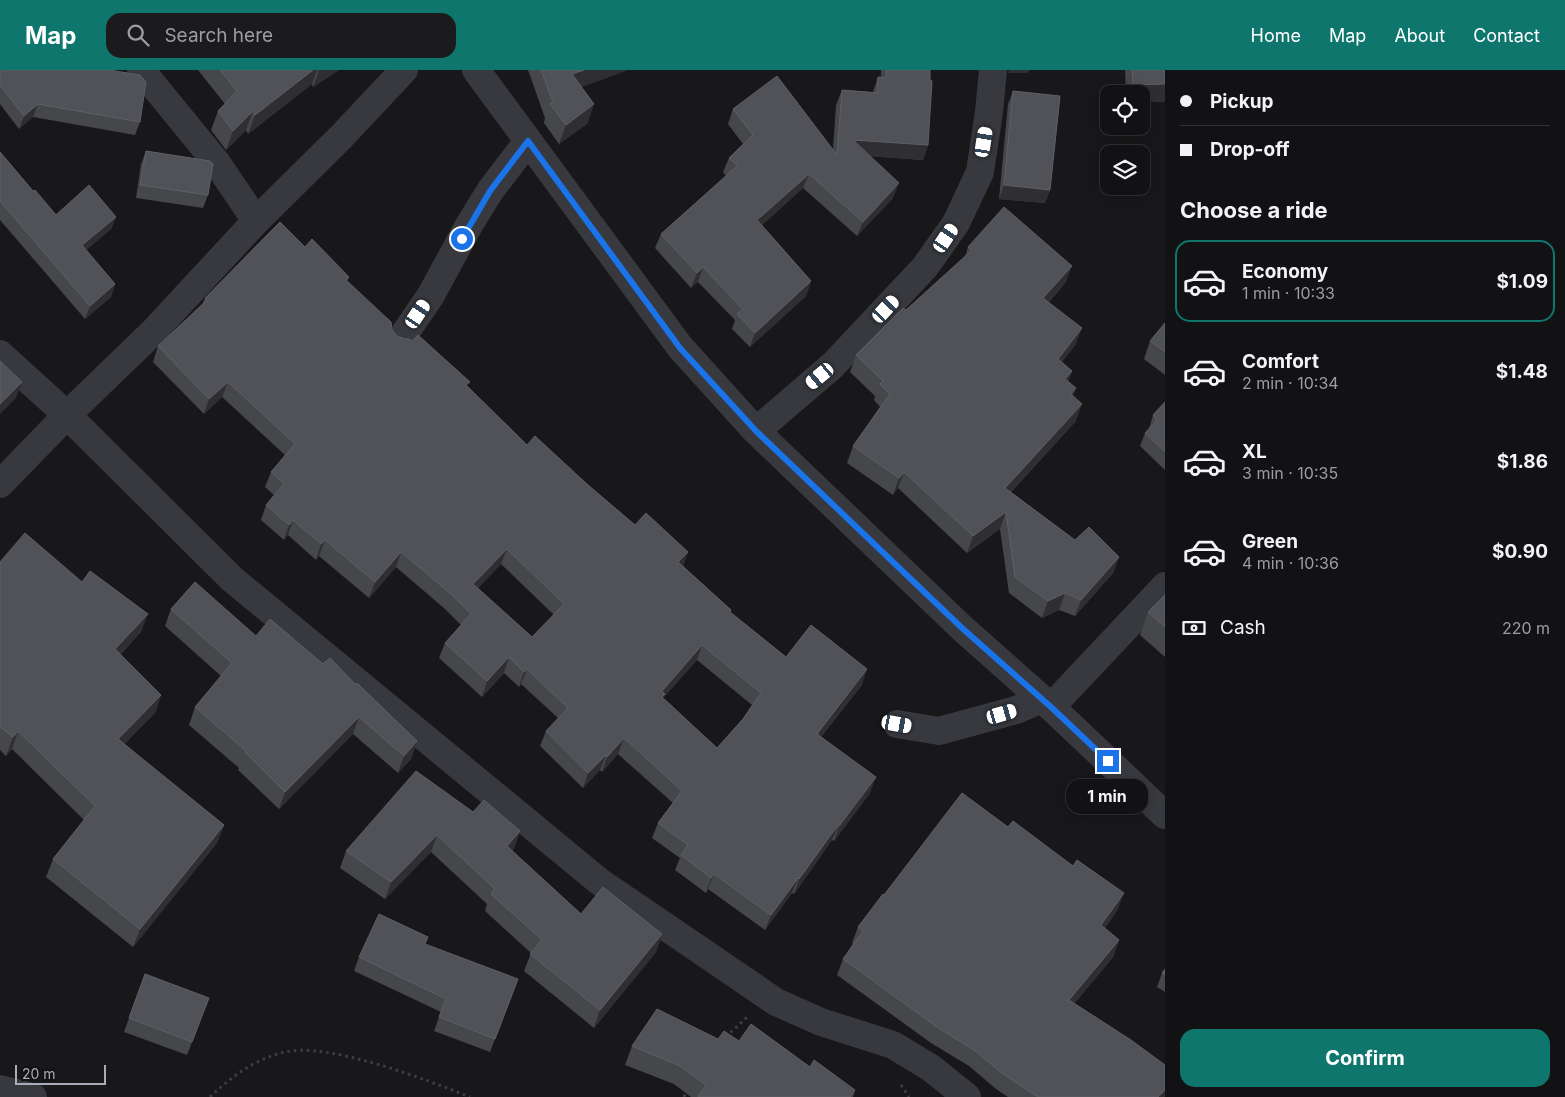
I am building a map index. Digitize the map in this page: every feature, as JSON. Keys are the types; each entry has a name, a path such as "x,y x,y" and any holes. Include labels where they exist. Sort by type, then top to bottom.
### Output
{"street":[{"path":"141,70 217,163 256,221"},
{"path":"0,484 67,415 154,331 256,221 341,137 404,70"},
{"path":"476,70 680,348 756,431 962,628 1046,703 1165,815"},
{"path":"756,431 833,365 925,267 956,223 980,172 993,70"},
{"path":"401,339 431,295 490,191 528,141"},
{"path":"0,354 67,415 232,579 600,882 776,1002 821,1022 893,1045 931,1068 967,1097"},
{"path":"897,724 940,731 1046,703 1165,586"},
{"path":"0,1089 33,1097"}],"path":[{"path":"723,1040 746,1017 776,1002"},
{"path":"210,1097 241,1070 259,1061 285,1052 315,1050 364,1061 436,1083 470,1097"},
{"path":"684,1097 689,1085"}],"building":[{"path":"0,70 109,70 140,75 146,82 140,122 38,104 24,116 0,85"},
{"path":"220,70 313,70 255,115 253,111 233,131 218,111 237,91"},
{"path":"541,70 584,70 572,74 594,104 566,125 550,104 553,102"},
{"path":"886,70 930,70 930,80 932,81 928,145 853,140 899,183 863,222 809,174 757,220 811,281 755,333 737,314 743,309 703,267 697,273 661,234 737,166 729,158 753,135 733,109 777,76 837,155 842,90 877,93 878,77 886,78"},
{"path":"1132,70 1165,70 1165,84 1133,85"},
{"path":"1013,91 1060,96 1050,190 1004,185"},
{"path":"146,151 210,161 213,164 208,195 140,185"},
{"path":"0,152 56,215 89,185 116,217 82,245 115,284 90,306 0,201"},
{"path":"1004,207 1072,266 1043,298 1082,328 1058,359 1072,371 1065,379 1076,388 1071,394 1082,404 1005,488 1075,540 1089,527 1119,557 1081,600 1065,593 1048,601 1015,577 1006,512 973,536 904,472 899,478 853,446 890,394 880,384 883,381 856,355 903,308 906,310 972,250 968,247"},
{"path":"280,222 305,247 312,239 349,277 346,280 391,322 392,330 397,336 412,341 418,335 470,382 466,385 527,445 535,436 635,525 646,513 688,552 678,562 731,610 730,612 786,657 811,625 867,669 817,734 876,777 771,915 714,874 711,878 681,855 688,845 658,823 682,791 624,738 607,757 606,755 588,773 546,731 568,708 527,669 524,672 509,657 487,681 445,643 471,614 451,594 401,552 375,582 325,540 321,544 293,520 289,525 266,505 284,484 271,472 295,444 228,382 209,399 158,346 207,300 205,298","holes":["507,549 564,604 532,637 473,584","702,645 761,693 743,719 717,748 662,697 665,694 662,691"]},
{"path":"1165,323 1165,352 1150,341"},
{"path":"0,361 22,382 0,404"},
{"path":"1165,402 1165,452 1145,433 1157,420 1153,415"},
{"path":"25,533 82,582 90,571 148,614 115,649 161,695 118,739 224,825 140,929 53,859 95,806 18,731 13,737 0,727 0,562"},
{"path":"195,582 256,636 270,619 323,664 330,658 356,685 357,683 417,741 404,756 359,717 285,792 246,751 195,707 232,663 171,609"},
{"path":"1165,595 1165,627 1148,612"},
{"path":"416,771 473,812 484,800 520,831 507,846 581,914 603,887 662,934 600,1010 530,954 542,940 491,894 495,889 437,835 391,882 346,851"},
{"path":"962,793 1008,827 1013,821 1073,866 1077,860 1124,893 1101,925 1119,940 1069,1000 1131,1040 1165,1065 1165,1090 1158,1097 1038,1097 843,959 863,931 858,927"},
{"path":"379,914 428,937 425,944 518,979 495,1039 439,1017 446,999 359,957"},
{"path":"145,974 209,998 192,1042 129,1018"},
{"path":"657,1009 718,1039 724,1031 739,1041 751,1024 810,1067 814,1060 855,1090 850,1097 698,1097 706,1085 680,1066 632,1046"}],"route":[{"path":"462,239 490,191 528,141 680,348 756,431 962,628 1051,707 1108,761"}]}
